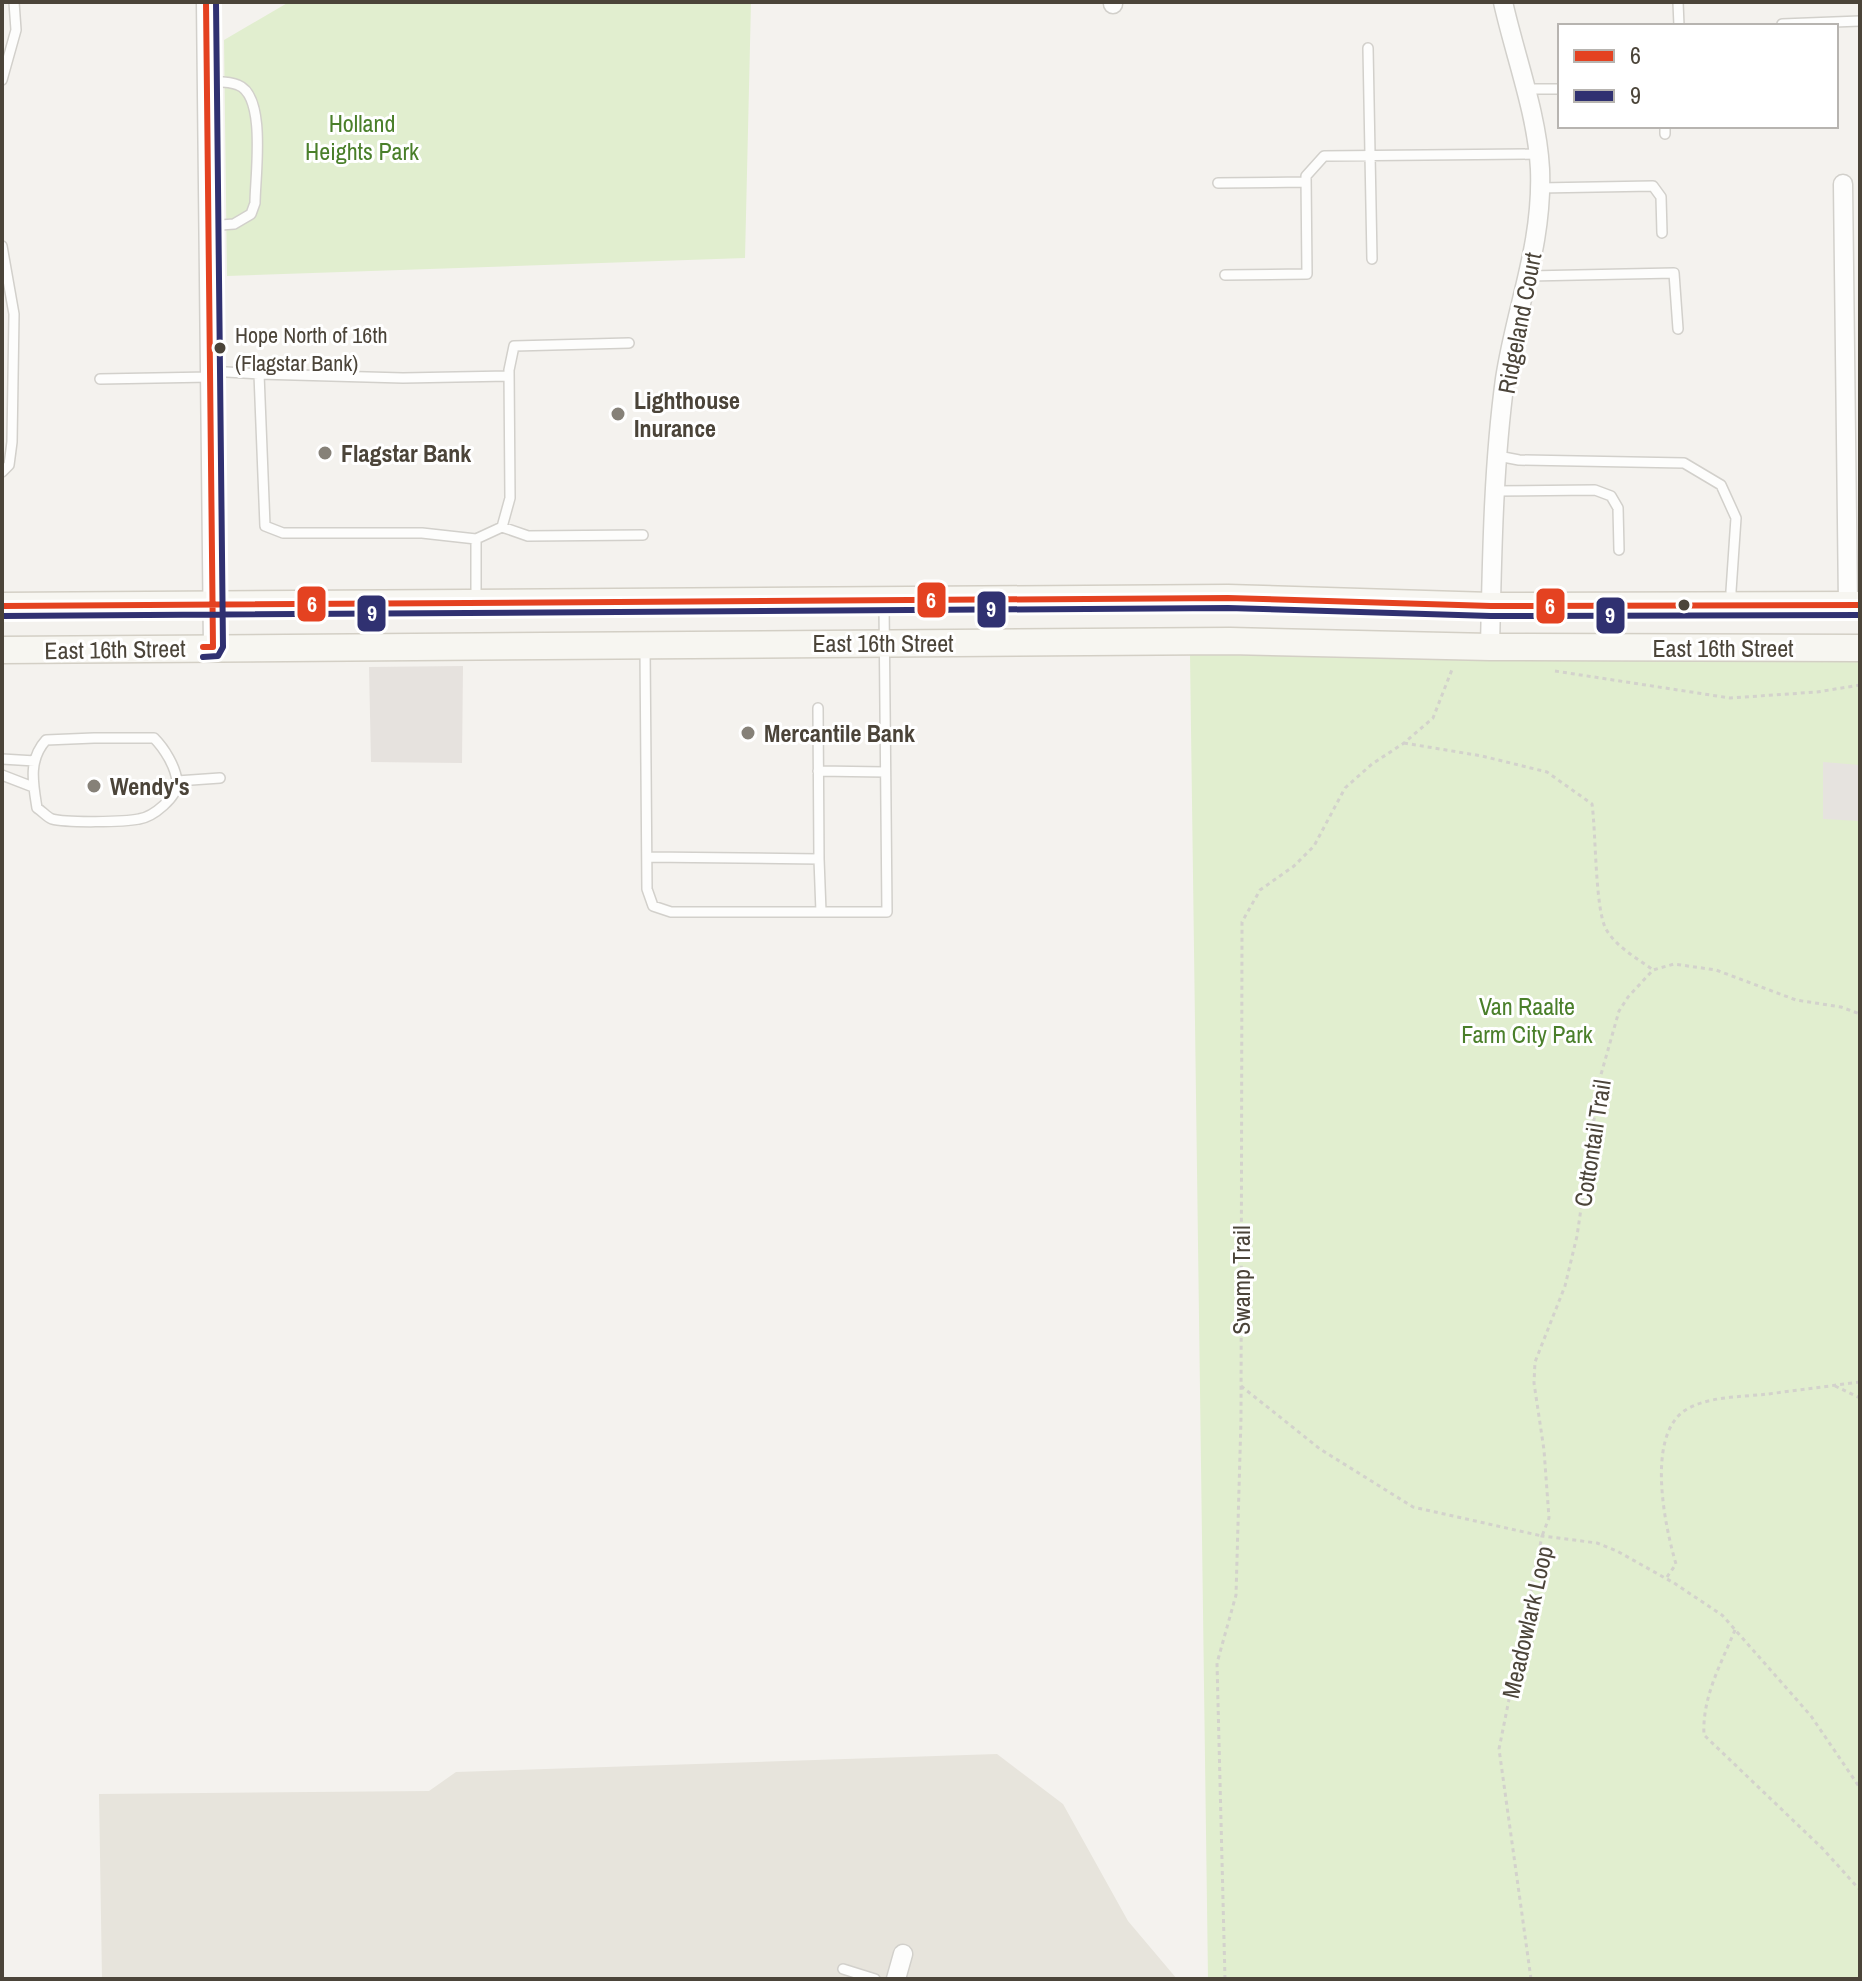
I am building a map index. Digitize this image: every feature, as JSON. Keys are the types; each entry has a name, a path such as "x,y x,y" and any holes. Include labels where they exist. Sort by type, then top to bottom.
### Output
{"main road":[{"name":"East 16th Street","path":"2,606 1228,598 1491,606 1854,605"},
{"name":"East 16th Street","path":"2,650 1230,641 1490,647 1860,648"}],"street":[{"path":"206,2 213,647"},
{"name":"Ridgeland Court","path":"1490,647 1495,491 1506,377 1529,276 1538,221 1539,188 1538,154 1503,2"},
{"path":"1843,184 1854,605"},
{"path":"896,1979 903,1954"}],"lane":[{"path":"2,80 16,30 14,2"},
{"path":"1678,2 1679,24"},
{"path":"1782,24 1860,21"},
{"path":"1368,48 1372,259"},
{"path":"206,81 240,85 252,98 257,113 255,203 251,214 234,224 208,226"},
{"path":"1525,89 1558,89"},
{"path":"1225,275 1307,274 1306,176 1324,156 1538,154"},
{"path":"1218,183 1306,182"},
{"path":"1539,188 1653,186 1661,197 1662,233"},
{"path":"2,246 14,314 12,442 9,465 2,472"},
{"path":"1529,276 1674,273 1678,329"},
{"path":"502,527 510,498 509,376 514,346 629,343"},
{"path":"100,379 210,374 403,378 509,376"},
{"path":"259,374 265,526 283,533 422,533 476,539 502,527 528,536 643,535"},
{"path":"1498,456 1519,460 1684,463 1721,485 1736,518 1732,605"},
{"path":"1495,491 1595,490 1611,496 1618,508 1619,550"},
{"path":"476,539 476,604"},
{"path":"645,645 647,889 653,906 671,912 887,912 884,600"},
{"path":"818,708 821,912"},
{"path":"154,738 164,748 177,781 175,791 157,811 141,819 51,819 37,808 33,787 37,750 46,740 154,738"},
{"path":"2,759 35,761"},
{"path":"818,771 885,772"},
{"path":"2,775 33,787"},
{"path":"177,781 220,778"},
{"path":"647,857 819,859"},
{"path":"843,1969 875,1979"}],"path":[{"name":"Swamp Trail","path":"1225,1979 1217,1663 1236,1595 1241,1386 1242,922 1260,890 1294,866 1314,846 1345,788 1433,718 1454,664"},
{"path":"1554,671 1730,698 1817,692 1860,685"},
{"path":"1404,743 1482,756 1547,772 1592,804 1604,927 1615,942 1653,970 1674,964 1716,970 1796,1000 1841,1007 1860,1014"},
{"name":"Cottontail Trail","path":"1542,1536 1549,1518 1544,1450 1534,1383 1535,1362 1565,1286 1577,1236 1600,1078 1619,1011 1653,970"},
{"path":"1666,1578 1676,1564 1665,1520 1660,1475 1669,1432 1682,1412 1702,1403 1860,1382"},
{"path":"1834,1385 1860,1398"},
{"path":"1241,1386 1320,1449 1413,1507 1542,1536"},
{"name":"Meadowlark Loop","path":"1531,1979 1499,1749 1542,1536 1597,1543 1617,1551 1666,1578 1722,1615 1811,1716 1860,1788"},
{"path":"1735,1630 1709,1692 1703,1716 1704,1735 1823,1849 1860,1890"}],"shaded area":[{"path":"463,666 462,763 371,762 369,667"},
{"path":"1823,762 1860,765 1860,821 1823,819"},
{"path":"997,1754 1063,1804 1128,1921 1177,1979 102,1979 99,1794 429,1791 456,1772"}],"green space":[{"name":"Holland Heights Park","path":"289,2 751,2 745,258 227,276 224,40"},
{"name":"Van Raalte Farm City Park","path":"1190,655 1860,657 1860,1979 1208,1979"}],"transit line":[{"name":"6","path":"203,647 213,647 206,2"},
{"name":"9","path":"203,657 218,656 223,647 216,2"},
{"name":"6","path":"2,606 1228,598 1491,606 1860,605"},
{"name":"9","path":"2,616 1228,608 1491,616 1860,615"}],"place":[{"name":"Hope North of 16th (Flagstar Bank)","path":"220,348"},
{"name":"Lighthouse Inurance","path":"618,414"},
{"name":"Flagstar Bank","path":"325,453"},
{"name":"Mercantile Bank","path":"748,733"},
{"name":"Wendy's","path":"94,786"}]}
